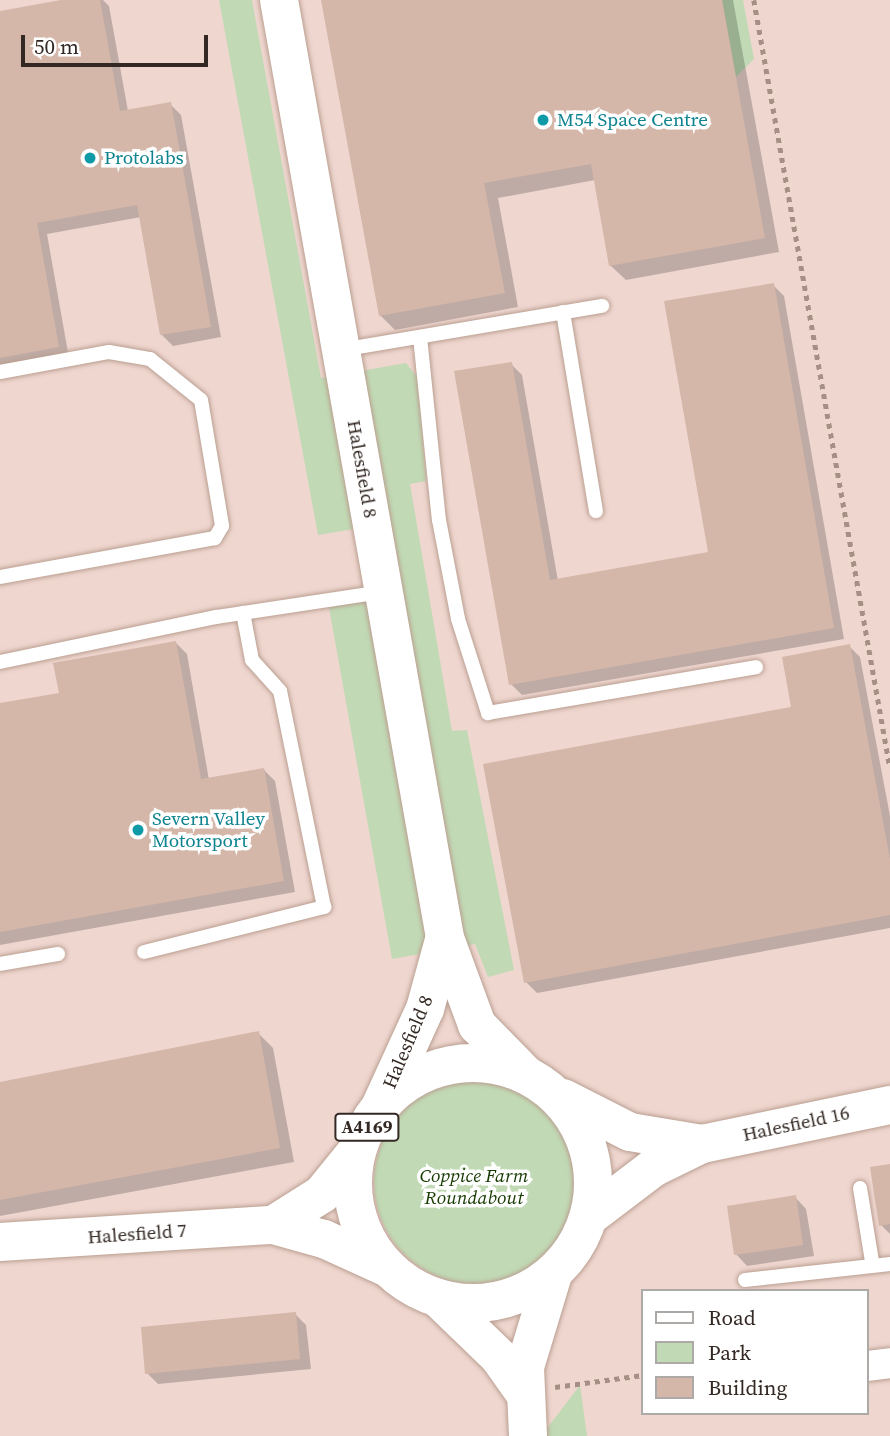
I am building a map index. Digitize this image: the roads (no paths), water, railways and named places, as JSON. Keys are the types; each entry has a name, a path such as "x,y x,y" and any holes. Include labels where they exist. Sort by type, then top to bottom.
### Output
{"main road":[{"name":"Halesfield 8","path":"279,0 445,938 477,1025 537,1082"},
{"name":"Halesfield 8","path":"381,1105 425,1009 445,938"},
{"name":"A4169","path":"487,1063 537,1082 573,1115 589,1146 594,1181 590,1216 575,1247 552,1274 518,1295 491,1301 438,1298 389,1269 357,1214 357,1151 381,1105 411,1080 448,1065 487,1063"},
{"name":"Halesfield 16","path":"537,1082 630,1132 702,1144"},
{"name":"Halesfield 16","path":"590,1216 653,1167 702,1144 890,1105"},
{"name":"Halesfield 7","path":"273,1225 322,1194 357,1151"},
{"name":"Halesfield 7","path":"0,1242 273,1225 324,1239 389,1269"},
{"path":"528,1436 523,1391 529,1347 552,1274"},
{"path":"438,1298 499,1357 523,1391"}],"street":[{"path":"869,1366 890,1363"}],"lane":[{"path":"341,351 601,306"},
{"path":"563,312 596,511"},
{"path":"420,337 439,520 458,619 488,713 756,667"},
{"path":"0,372 109,352 150,359 201,400 222,526 215,538 0,577"},
{"path":"0,662 243,613 384,592"},
{"path":"144,952 324,907 280,691 252,660 243,613"},
{"path":"0,964 58,954"},
{"path":"860,1188 872,1261"},
{"path":"745,1280 872,1261 890,1264"}],"place":[{"name":"M54 Space Centre","path":"543,120"},
{"name":"Protolabs","path":"90,158"},
{"name":"Severn Valley Motorsport","path":"138,830"}],"park label":[{"name":"Coppice Farm Roundabout","path":"474,1187"}]}
